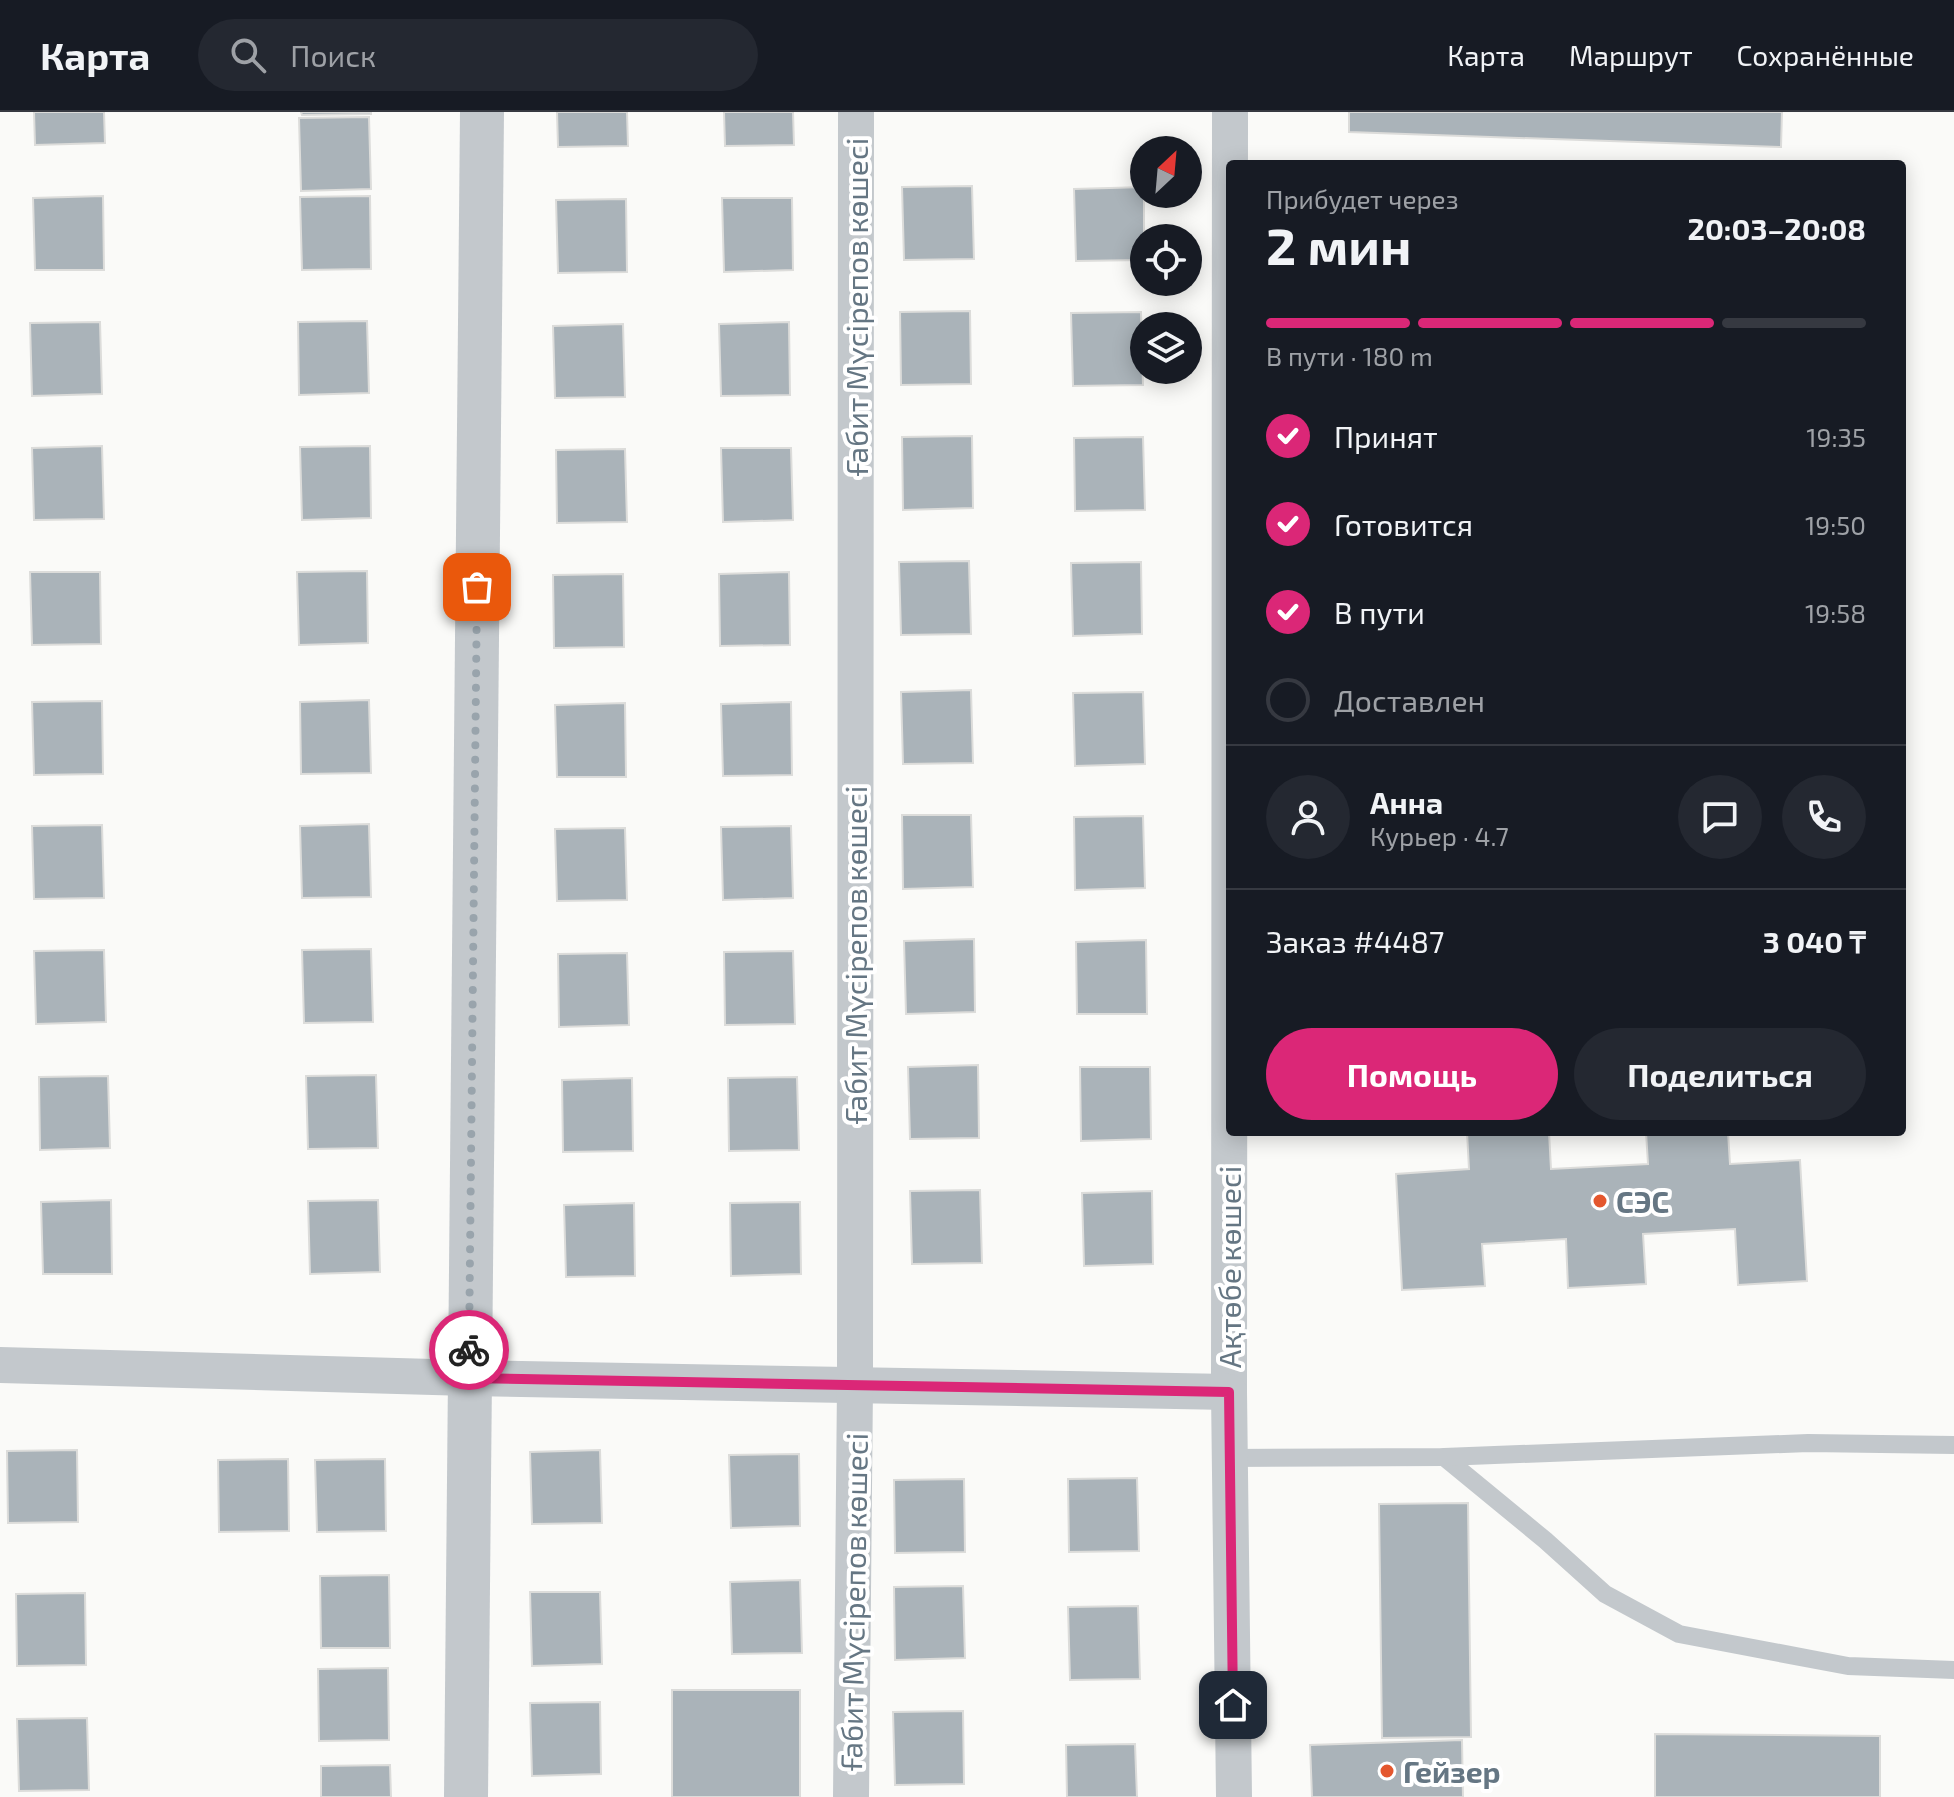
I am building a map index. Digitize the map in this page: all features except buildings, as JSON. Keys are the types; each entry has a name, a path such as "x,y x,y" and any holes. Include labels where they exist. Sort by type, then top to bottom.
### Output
{"street":[{"path":"466,1797 482,112"},
{"name":"Ғабит Мүсірепов көшесі","path":"851,1797 855,1385 856,112"},
{"name":"Ақтөбе көшесі","path":"1230,112 1230,160"},
{"name":"Ақтөбе көшесі","path":"1230,1136 1229,1458 1234,1797"},
{"path":"0,1365 469,1378 1229,1392"}],"lane":[{"path":"1229,1458 1444,1457 1808,1443 1954,1445"},
{"path":"1444,1457 1605,1594 1679,1634 1848,1666 1954,1670"}],"way so far":[{"path":"469,1350 477,587"}],"place":[{"name":"СЭС","path":"1600,1201"},
{"name":"Гейзер","path":"1387,1771"}],"route":[{"path":"469,1350 469,1378 1229,1392 1233,1705"}]}
